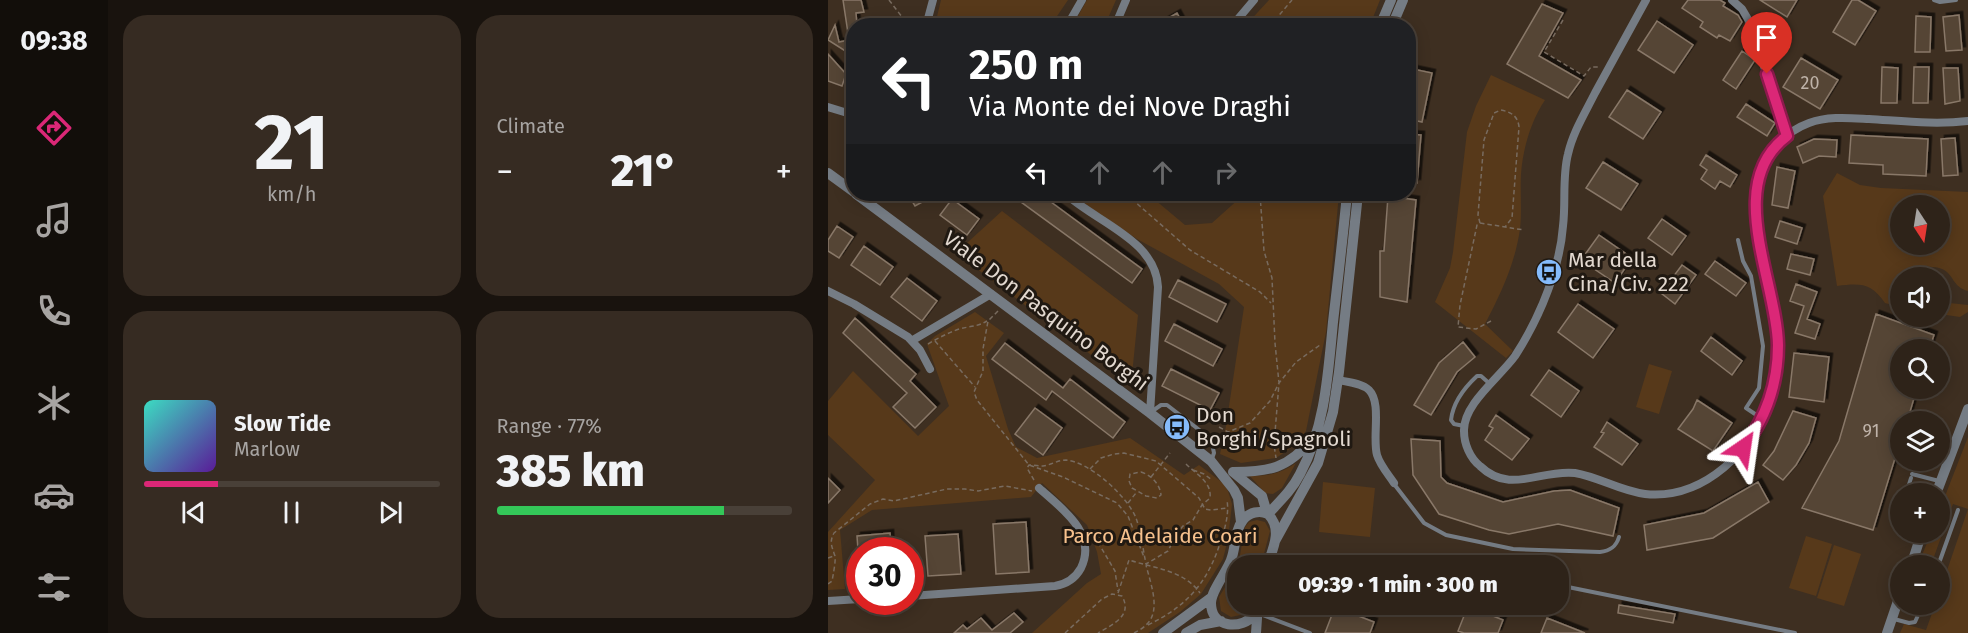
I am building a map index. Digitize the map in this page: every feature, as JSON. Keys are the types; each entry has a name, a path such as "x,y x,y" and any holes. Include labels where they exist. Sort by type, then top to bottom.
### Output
{"street":[{"path":"928,18 933,0"},
{"path":"1072,18 1082,0"},
{"path":"1118,18 1126,0"},
{"path":"1239,18 1254,0"},
{"path":"1383,18 1391,0"},
{"path":"1395,18 1403,0"},
{"path":"1646,0 1579,125 1568,152 1562,240 1545,298 1524,343 1471,407 1464,426 1466,442 1473,459 1495,477 1514,481 1550,473 1570,473 1590,476 1633,492 1659,494 1690,489 1720,471 1747,443 1772,391 1778,345 1755,197 1759,177 1767,157 1787,136 1810,122 1833,118 1941,123 1968,121"},
{"path":"1732,0 1742,9 1749,21 1787,136"},
{"path":"828,107 846,113"},
{"name":"Viale Don Pasquino Borghi","path":"828,173 846,186"},
{"name":"Viale Don Pasquino Borghi","path":"866,201 1211,461 1233,486 1234,507 1241,522"},
{"path":"1076,201 1136,245 1155,267 1158,287 1150,413"},
{"path":"1163,633 1207,596 1231,561 1241,522 1251,514 1268,513 1296,482 1309,456 1324,399 1346,201"},
{"path":"1271,555 1275,541 1320,457 1333,412 1357,201"},
{"path":"828,291 913,340 930,369"},
{"path":"913,340 991,294"},
{"path":"1338,380 1362,386 1373,395 1376,407 1377,453 1382,466 1394,483"},
{"path":"1940,482 1968,410"},
{"path":"1233,472 1257,472 1277,467 1299,453 1316,434"},
{"name":"Viale Don Pasquino Borghi","path":"1211,461 1233,472 1262,496 1275,525 1275,541"},
{"path":"924,595 1065,584 1074,578 1082,567 1083,538 1071,517 1039,488"},
{"path":"1207,596 1212,609 1229,626"},
{"path":"828,601 846,600"},
{"path":"1186,633 1200,625 1229,626 1244,623 1252,615"},
{"path":"1256,633 1257,615"},
{"path":"1887,633 1893,615"}],"lane":[{"path":"1934,0 1940,2 1956,0"},
{"path":"1738,240 1743,261 1752,279 1762,346 1759,388 1746,408 1761,418"},
{"path":"1464,426 1454,424 1451,420 1460,396 1477,376 1481,376 1491,385"},
{"path":"1150,413 1158,410 1161,405 1167,405 1212,439 1214,453 1211,461"},
{"path":"1910,483 1912,476 1940,482"},
{"path":"1394,483 1424,523 1440,532 1462,539 1523,550 1600,552 1614,547 1619,537"},
{"path":"1942,555 1958,510"},
{"path":"1569,587 1795,633"},
{"path":"1269,615 1310,633"},
{"path":"1892,619 1906,623 1915,622 1919,615"}],"path":[{"path":"889,0 903,18"},
{"path":"1277,18 1292,0"},
{"path":"1563,20 1544,52 1584,76 1594,66 1608,70"},
{"path":"1480,223 1478,215 1484,140 1494,113 1501,110 1514,114 1520,126 1512,218 1505,227"},
{"path":"1134,201 1190,250 1260,292 1272,304"},
{"path":"1260,201 1264,251 1272,279 1279,383 1274,445 1277,467"},
{"path":"1480,223 1524,230"},
{"path":"1480,223 1477,225 1471,251 1458,327 1476,329 1491,321"},
{"path":"920,350 934,340 962,328 975,327 988,321 1005,304"},
{"path":"988,321 983,371 974,392 977,400 1029,465 1063,477 1116,503 1128,516 1146,564"},
{"path":"934,340 975,387"},
{"path":"1219,427 1228,432 1250,423 1270,401 1279,383 1296,362 1315,348 1332,340"},
{"path":"1090,469 1101,458 1124,453 1142,456 1156,461 1199,498 1202,506 1211,510 1234,507"},
{"path":"1151,477 1170,453"},
{"path":"1029,465 1044,466 1064,460 1078,463 1090,469 1111,486 1128,504 1136,518 1155,603 1152,618 1147,625"},
{"path":"1146,564 1168,551 1182,526 1193,520 1210,498 1211,491 1204,480 1186,464"},
{"path":"828,584 832,581 832,568 835,562 835,555 831,550 831,538 870,504 947,489 978,492 1005,486 1031,492 1039,488 1027,468 1029,465"},
{"path":"1192,470 1212,480"},
{"path":"1140,472 1151,477 1161,489 1161,495 1153,498 1137,492 1132,488 1130,474 1140,472"},
{"path":"1128,504 1137,492"},
{"path":"1227,497 1234,507"},
{"path":"1134,633 1177,607 1198,589 1210,571 1234,507"},
{"path":"1083,538 1091,536 1096,539 1114,571 1118,594"},
{"path":"828,558 835,555"},
{"path":"1118,594 1129,560 1180,575 1207,596"},
{"path":"1065,633 1102,599 1112,594 1122,596 1126,603 1126,613 1098,633"}],"green space":[{"path":"941,0 1068,0 1056,18 937,18"},
{"path":"1087,0 1116,0 1108,18 1077,18"},
{"path":"1269,0 1380,0 1373,18 1252,18"},
{"path":"1491,75 1545,100 1528,135 1524,154 1521,174 1520,229 1515,254 1502,290 1485,324 1513,351 1506,358 1435,302 1450,268 1467,132"},
{"path":"1837,173 1860,185 1968,192 1968,291 1956,284 1950,275 1950,267 1890,267 1890,304 1885,303 1875,291 1865,286 1837,286 1823,196"},
{"path":"1082,201 1156,201 1185,225 1212,223 1237,201 1338,201 1326,332 1306,431 1297,444 1276,458 1241,463 1220,454 1244,307 1219,284 1137,239"},
{"path":"1002,211 1138,315 1131,385 956,253"},
{"path":"1950,303 1968,305 1968,312 1960,317 1950,316"},
{"name":"Parco Adelaide Coari","path":"975,312 1004,333 986,356 1008,429 1016,447 1037,458 1130,438 1184,475 1199,465 1223,483 1228,491 1232,504 1223,559 1201,594 1180,612 1148,633 1032,633 1087,583 1101,574 1097,552 1087,525 1042,483 1031,497 872,510 840,530 845,589 828,590 828,532 875,480 828,435 828,401 853,371 918,436 949,406 927,344 935,336"},
{"path":"1649,364 1672,371 1659,414 1636,407"},
{"path":"1968,437 1968,509 1953,504 1950,512 1950,483"},
{"path":"1296,463 1282,488 1273,494 1265,493 1249,475 1274,474"},
{"path":"1323,482 1375,488 1370,537 1319,532"},
{"path":"1968,509 1968,633 1900,633 1904,624 1926,630 1931,615 1950,615 1950,562"},
{"path":"1257,520 1265,522 1270,531 1264,555 1240,555 1245,527 1249,522"},
{"path":"1806,536 1832,544 1816,596 1789,588"},
{"path":"1927,543 1939,543 1935,555 1922,555"},
{"path":"1834,545 1861,554 1844,606 1817,598"},
{"path":"1227,584 1227,615 1221,611 1219,597"}],"building":[{"path":"843,0 861,0 864,12 856,13 856,18 846,18 846,20"},
{"path":"1688,0 1720,0 1725,3 1723,6 1738,15 1742,22 1730,41 1719,35 1717,38 1700,27 1703,22 1682,8"},
{"path":"1760,0 1797,0 1787,17"},
{"path":"1852,0 1858,0 1876,11 1855,45 1833,32"},
{"path":"1542,4 1563,13 1539,56 1581,80 1568,98 1507,64"},
{"path":"1177,13 1180,18 1168,18"},
{"path":"1959,15 1962,50 1946,51 1943,17"},
{"path":"1916,16 1931,17 1930,52 1915,52"},
{"path":"1657,21 1693,45 1674,73 1638,50"},
{"path":"835,25 839,42 846,41 846,51 828,40"},
{"path":"1742,51 1755,60 1736,89 1723,80"},
{"path":"828,54 846,74 842,86 828,81"},
{"path":"1801,58 1838,80 1820,109 1783,87"},
{"path":"1882,67 1898,68 1897,103 1881,103"},
{"path":"1914,67 1929,67 1928,103 1913,103"},
{"path":"1943,68 1958,68 1960,101 1945,104"},
{"path":"1416,70 1432,73 1422,122 1416,121"},
{"path":"1627,90 1661,112 1643,139 1609,117"},
{"path":"1746,104 1775,123 1767,136 1737,117"},
{"path":"1416,135 1421,135 1416,183"},
{"path":"1851,135 1928,139 1926,176 1883,174 1883,165 1849,163"},
{"path":"1955,138 1958,175 1943,176 1941,139"},
{"path":"1814,139 1837,140 1836,157 1819,156 1803,163 1797,147"},
{"path":"1706,155 1737,175 1730,187 1720,181 1715,189 1701,179 1707,170 1700,165"},
{"path":"1603,162 1638,184 1621,210 1586,188"},
{"path":"1777,167 1795,171 1788,208 1772,205"},
{"path":"912,201 924,201 915,206"},
{"path":"950,201 955,201 979,219 967,235 940,215"},
{"path":"1020,201 1050,201 1142,269 1132,283"},
{"path":"1388,201 1416,201 1407,302 1380,297 1380,251 1384,251"},
{"path":"1662,219 1686,236 1672,255 1648,238"},
{"path":"1780,221 1802,228 1797,244 1775,237"},
{"path":"837,226 853,237 839,258 828,251 828,240"},
{"path":"1599,235 1632,258 1615,283 1581,260"},
{"path":"864,246 893,267 880,285 851,265"},
{"path":"1791,254 1814,259 1810,275 1787,269"},
{"path":"1715,261 1746,283 1736,296 1705,274"},
{"path":"1682,265 1696,275 1675,304 1661,293"},
{"path":"907,278 937,301 922,321 891,297"},
{"path":"1178,280 1226,304 1217,322 1169,297"},
{"path":"1796,284 1817,292 1807,319 1820,324 1815,339 1795,333 1804,306 1790,301"},
{"path":"1578,304 1614,329 1593,358 1558,332"},
{"path":"1876,314 1890,319 1890,327 1912,327 1934,335 1933,339 1890,339 1890,399 1914,399 1910,411 1890,411 1891,471 1873,530 1802,508 1839,441"},
{"path":"855,318 916,374 910,381 936,407 915,428 893,407 907,393 843,333"},
{"path":"1174,324 1222,349 1213,366 1165,341"},
{"path":"1711,337 1742,361 1732,375 1701,351"},
{"path":"1463,342 1475,357 1457,372 1431,415 1414,405 1439,363"},
{"path":"1005,343 1063,388 1070,379 1125,422 1113,438 1052,391 1046,400 992,359"},
{"path":"1794,353 1829,357 1824,402 1789,397"},
{"path":"1171,369 1219,393 1210,410 1162,386"},
{"path":"1549,370 1579,391 1561,417 1531,395"},
{"path":"1697,400 1732,423 1713,451 1678,429"},
{"path":"1035,408 1062,428 1043,455 1015,434"},
{"path":"1793,411 1816,418 1809,443 1796,465 1783,480 1763,465 1774,451"},
{"path":"1496,415 1529,439 1512,460 1485,440 1493,428 1489,426"},
{"path":"1607,422 1638,444 1622,465 1594,447 1604,433 1601,432"},
{"path":"1411,439 1440,441 1441,477 1447,483 1503,502 1554,491 1570,490 1619,508 1613,536 1558,524 1509,534 1439,514 1413,475"},
{"path":"828,478 840,490 828,503"},
{"path":"1758,482 1769,502 1713,538 1647,550 1644,525 1704,513"},
{"path":"1026,522 1029,572 996,574 993,524"},
{"path":"890,533 890,537 857,537"},
{"path":"958,534 961,574 928,576 925,536"},
{"path":"1619,605 1675,614 1673,623 1618,613"},
{"path":"1014,613 1023,622 1010,633 954,633 963,625 967,629 981,618 992,630"},
{"path":"1332,615 1356,615 1374,622 1370,633 1325,633"},
{"path":"1464,615 1490,615 1503,620 1498,633 1458,631"},
{"path":"1547,618 1585,633 1541,633"}],"place":[{"name":"Mar della Cina/Civ. 222","path":"1549,272"},
{"name":"Don Borghi/Spagnoli","path":"1177,427"}],"route":[{"path":"1743,448 1750,439 1770,398 1774,385 1778,345 1759,235 1755,197 1759,177 1767,157 1779,141 1787,136 1767,74"}]}
